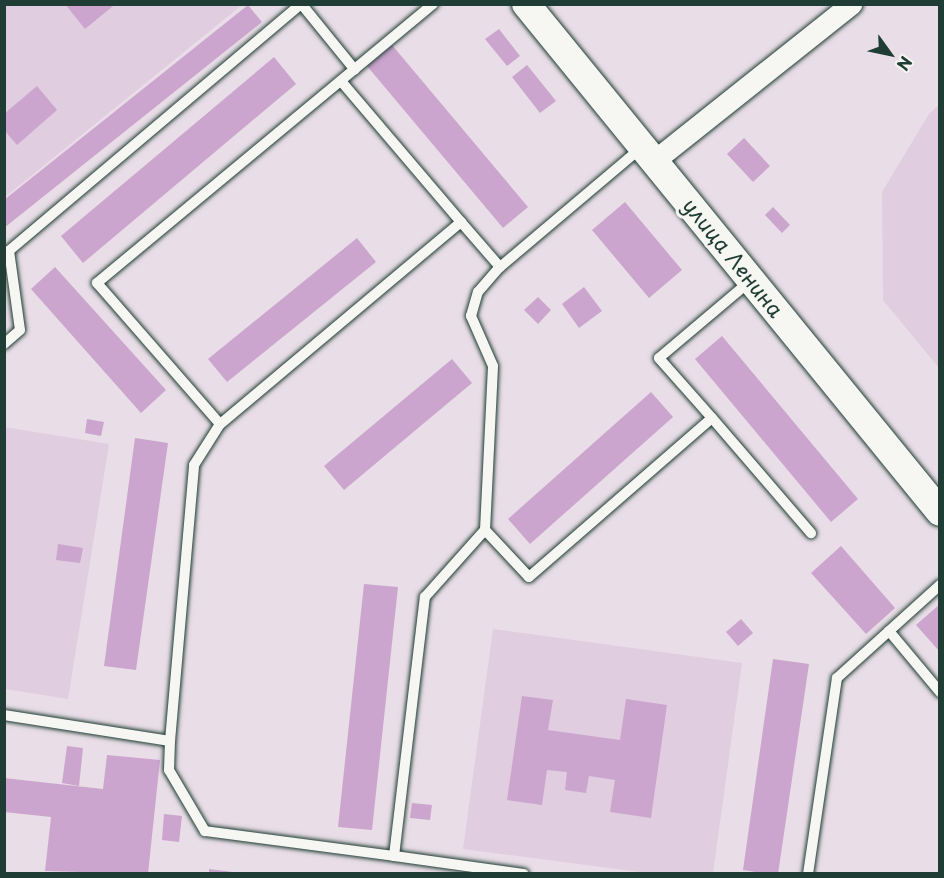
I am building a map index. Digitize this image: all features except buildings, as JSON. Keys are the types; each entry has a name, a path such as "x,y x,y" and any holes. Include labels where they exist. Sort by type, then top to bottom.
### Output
{"street":[{"name":"улица Ленина","path":"526,4 939,512"},
{"path":"649,153 851,4"}],"lane":[{"path":"220,424 97,283 433,4"},
{"path":"4,344 20,330 7,253 302,5 355,70"},
{"path":"341,81 501,267"},
{"path":"394,856 425,597 485,530 493,366 471,316 478,291 501,267 649,153"},
{"path":"461,222 220,424 194,465 169,770 205,831 394,856 440,868 524,873"},
{"path":"752,280 659,358 811,533"},
{"path":"485,530 529,577 712,418"},
{"path":"808,873 837,678 939,585"},
{"path":"890,631 939,692"},
{"path":"4,715 170,741"}],"shaded area":[{"path":"5,5 242,5 5,197"},
{"path":"939,105 939,368 883,300 882,192 929,114"},
{"path":"4,427 109,444 68,699 5,689"},
{"path":"493,629 742,663 713,873 647,873 463,849"}]}
